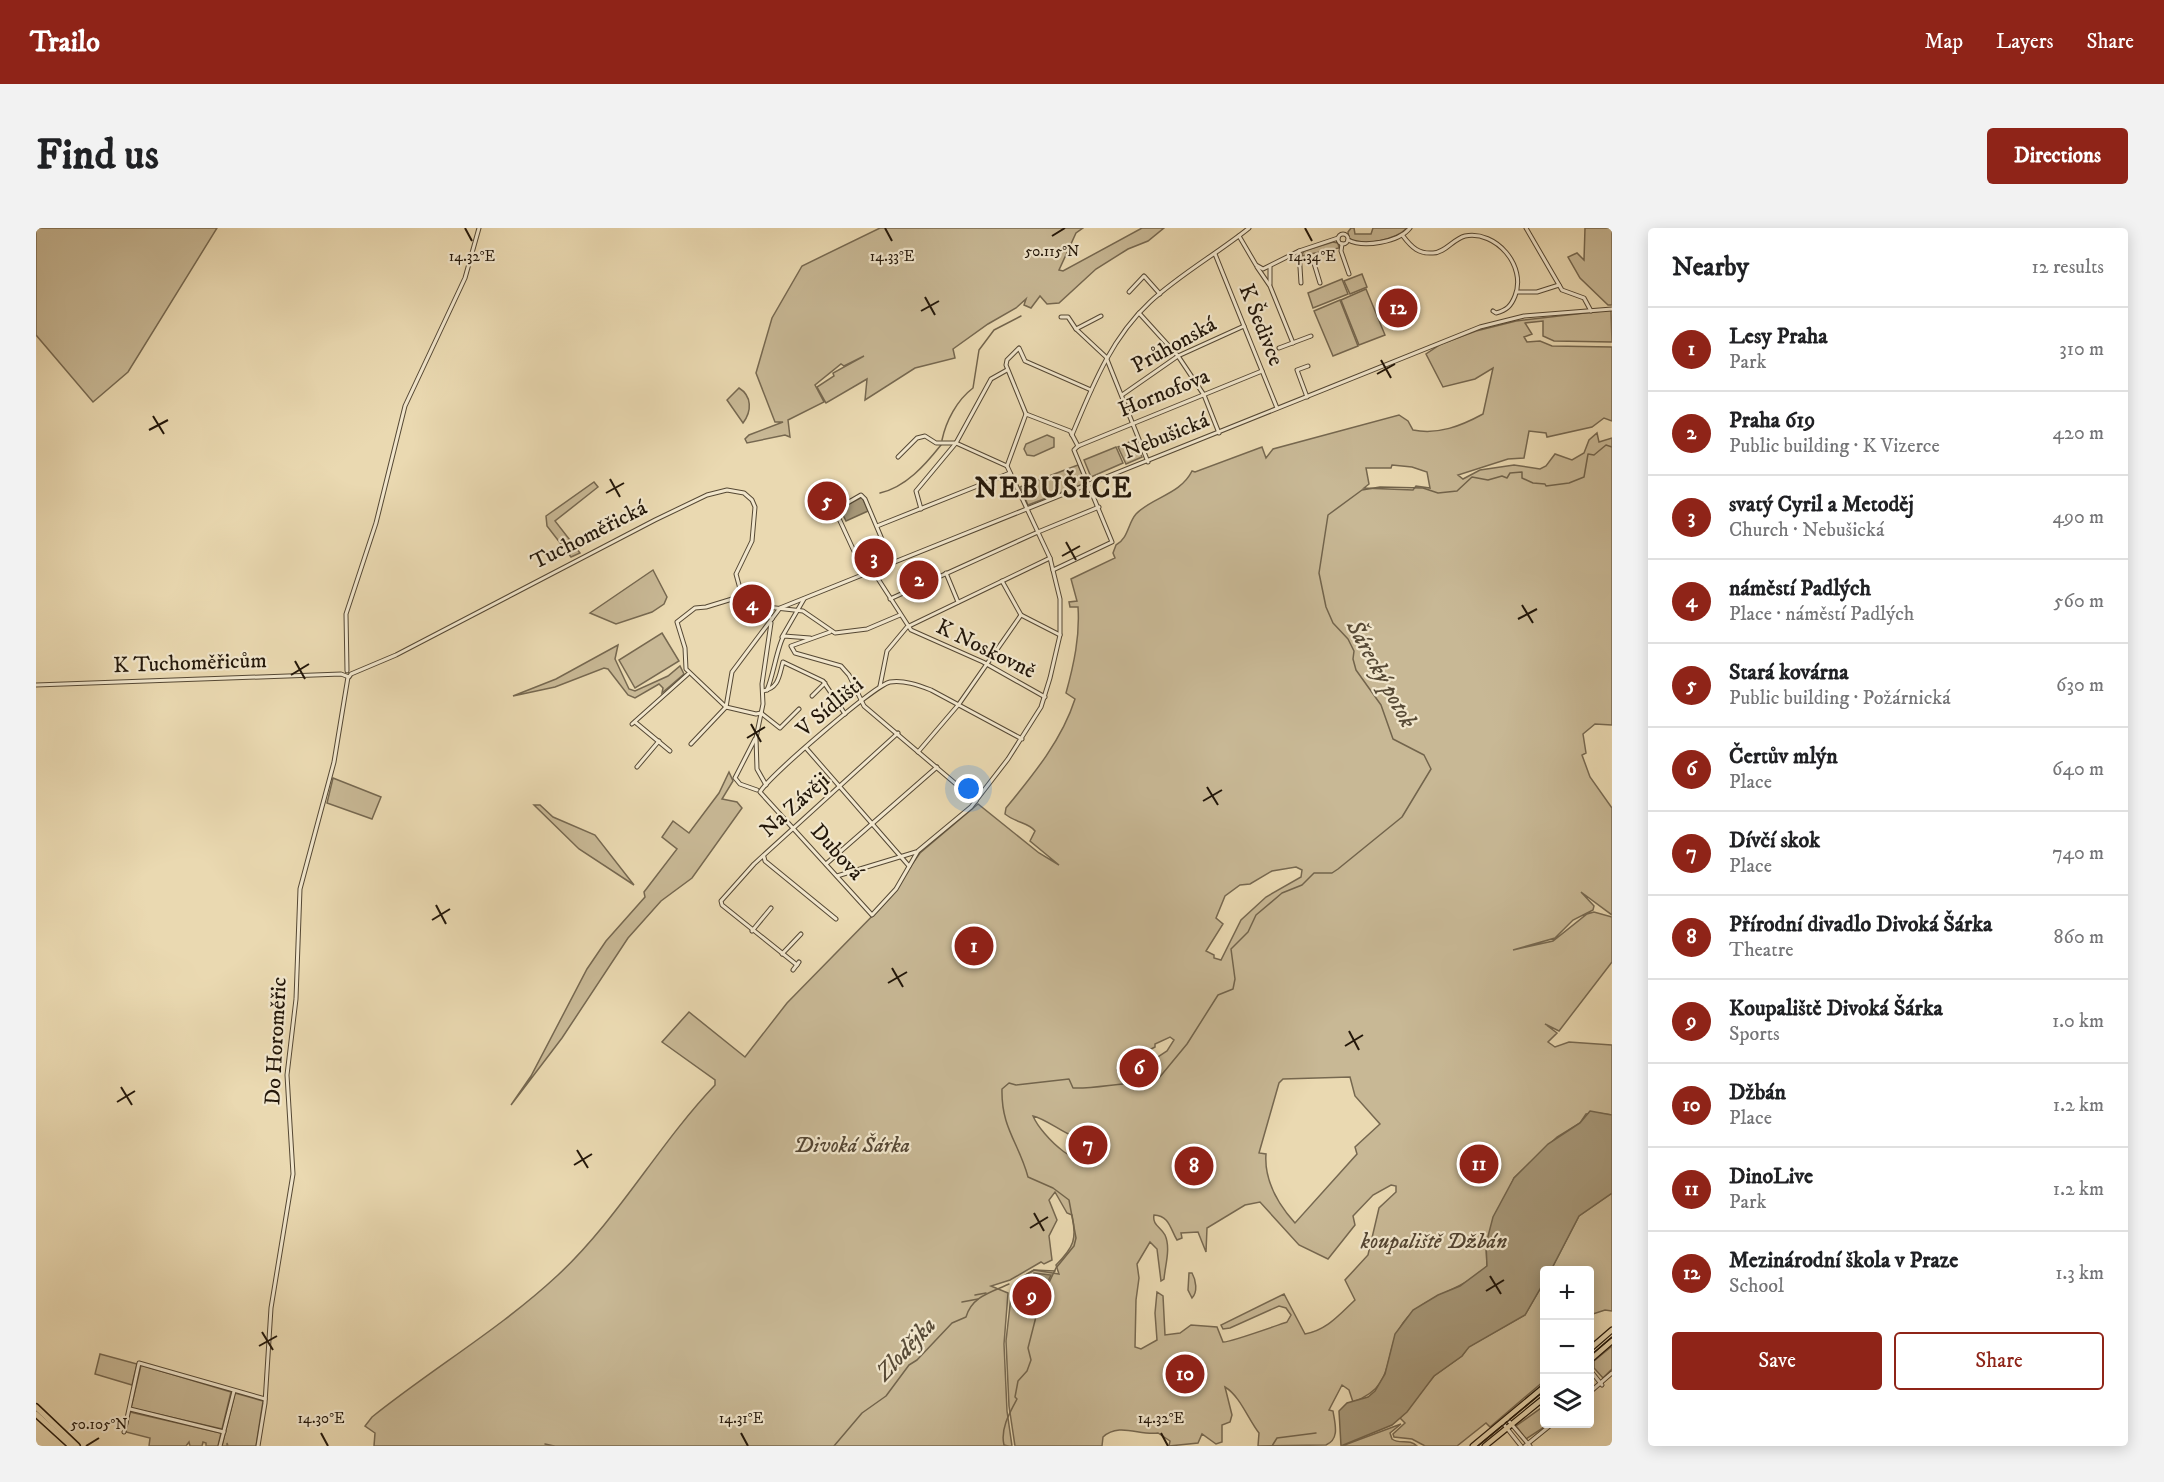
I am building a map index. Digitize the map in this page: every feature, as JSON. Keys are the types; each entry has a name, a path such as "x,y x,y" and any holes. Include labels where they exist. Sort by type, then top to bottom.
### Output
{"highway":[{"path":"36,1407 77,1446"},
{"path":"36,1413 71,1446"}],"main road":[{"path":"1594,1346 1612,1330"},
{"path":"1594,1357 1612,1341"},
{"path":"1473,1446 1540,1391"},
{"path":"1485,1446 1540,1402"}],"street":[{"name":"Do Horoměřic","path":"258,1446 265,1399 271,1308 293,1174 287,1075 296,999 300,889 334,762 348,674 346,614 376,523 405,406 465,278 479,228"},
{"path":"1072,435 1107,357 1139,313 1160,294 1249,228"},
{"path":"1256,266 1263,269 1270,267 1299,251 1338,238 1349,228"},
{"path":"1344,234 1348,240 1361,244 1403,236 1410,228"},
{"path":"1526,228 1562,290 1584,298 1591,311"},
{"path":"1239,236 1270,286 1293,343"},
{"path":"1403,236 1416,251 1426,253 1437,253 1465,236 1488,239 1502,247 1516,272 1517,292 1509,307 1496,313 1493,311"},
{"path":"1338,238 1342,244 1341,251 1349,274"},
{"path":"1342,244 1348,240"},
{"path":"1299,251 1301,283"},
{"name":"K Šedivce","path":"1215,254 1278,409"},
{"path":"1298,261 1308,258 1312,260 1320,283"},
{"path":"1270,267 1270,286"},
{"path":"1129,292 1144,276 1160,294"},
{"path":"1517,292 1537,292 1559,285"},
{"name":"Nebušická","path":"780,608 1480,327 1524,316 1612,309"},
{"path":"1139,313 1178,356 1204,395 1219,433"},
{"path":"1076,329 1101,316"},
{"path":"1061,317 1068,317 1076,329 1107,357 1148,462"},
{"name":"Průhonská","path":"1122,395 1178,356 1244,326"},
{"path":"1280,348 1311,336"},
{"path":"1007,466 1026,414 1007,370 1007,360 1016,349 1020,350 1025,362 1091,390"},
{"path":"1307,397 1297,370 1308,366"},
{"path":"921,509 916,491 956,443 991,379 1007,370"},
{"name":"Hornofova","path":"1078,446 1262,371"},
{"path":"1026,414 1069,430 1078,446 1074,450 1112,542 1053,570"},
{"path":"836,876 903,858 918,851 976,801 1022,739 1045,697 1059,635 1060,599 1050,558 1007,466 956,443 936,443 925,436 917,438 898,457"},
{"path":"877,526 1010,473"},
{"name":"Tuchoměřická","path":"348,674 396,655 635,529 721,491 744,493 752,500 755,507 752,541 736,574 742,596"},
{"path":"865,574 836,515 836,508 862,495 892,563"},
{"path":"890,599 1099,507"},
{"path":"856,557 884,545"},
{"path":"880,686 887,651 907,627 1050,558"},
{"name":"K Noskovně","path":"873,571 907,627 987,664 1045,697"},
{"path":"946,573 958,602"},
{"path":"1002,580 1021,615 1059,635"},
{"path":"772,619 742,596 695,608 677,622 684,641 688,674 726,707 756,714 761,713 780,728 799,709"},
{"path":"765,691 776,663 780,641 804,599"},
{"path":"758,606 798,610 819,620 830,632"},
{"path":"691,744 726,707 732,672 780,608"},
{"path":"900,615 867,629 830,632 825,636 791,646 795,653 841,666 849,675 861,701 976,801"},
{"path":"918,752 959,704 1021,615"},
{"path":"766,785 758,769 756,738 765,691 765,654 772,619"},
{"path":"780,641 784,636 812,639"},
{"path":"765,691 777,684 783,662 825,683 845,714"},
{"name":"K Tuchoměřicům","path":"36,685 348,674"},
{"path":"670,751 633,723 688,674"},
{"name":"V Sídlišti","path":"766,785 845,714 880,686 901,682 916,684 959,704 1022,739"},
{"path":"812,696 825,683"},
{"name":"Na Závěji","path":"752,931 722,905 722,901 741,879 793,829 898,733"},
{"path":"756,738 735,778 740,784 757,790"},
{"path":"638,767 658,741"},
{"path":"806,748 909,866 918,851"},
{"path":"826,864 937,767"},
{"name":"Dubová","path":"766,785 761,793 872,915 896,889 909,866"},
{"path":"764,857 765,861 836,920"},
{"path":"771,908 752,931 798,963 793,970"},
{"path":"782,954 801,934"},
{"path":"124,1432 139,1363 265,1399"},
{"path":"1594,1389 1612,1373"},
{"path":"1593,1374 1601,1384"},
{"path":"220,1446 234,1391"},
{"path":"130,1409 224,1431"},
{"path":"1505,1420 1526,1445"},
{"path":"1509,1426 1526,1445"},
{"path":"1526,1445 1547,1428"}],"green space":[{"path":"36,228 217,228 128,372 93,402 36,335"},
{"path":"880,228 1083,228 1076,233 1059,270 1063,271 1142,228 1164,228 1148,241 1128,249 1096,269 1059,303 1047,304 1040,296 1031,308 1024,305 1026,299 953,349 955,358 915,368 865,400 867,379 826,403 817,387 834,376 833,373 864,356 844,366 841,364 815,385 824,402 788,420 790,437 785,435 747,443 745,439 749,435 783,422 775,422 756,373 772,318 802,266"},
{"path":"1354,228 1355,234 1371,234 1373,228 1407,228 1387,239 1362,242 1349,238 1348,232"},
{"path":"1585,228 1612,228 1612,305 1608,305 1580,278 1568,257 1577,253 1584,260"},
{"path":"1333,242 1338,243 1339,248 1301,256 1304,251"},
{"path":"1362,274 1367,287 1350,294 1344,281"},
{"path":"1342,279 1348,294 1313,308 1308,293"},
{"path":"1366,289 1385,335 1359,345 1341,300"},
{"path":"1340,300 1358,346 1333,356 1314,311"},
{"name":"Divoká Šárka","path":"1611,310 1612,342 1554,341 1543,336 1543,321 1525,323 1532,334 1524,337 1527,342 1540,341 1552,346 1612,347 1612,421 1604,418 1592,427 1547,437 1546,433 1529,431 1524,458 1508,459 1458,475 1463,479 1480,470 1514,465 1540,469 1546,466 1555,454 1572,460 1584,453 1589,440 1597,433 1599,442 1612,438 1612,725 1595,724 1583,734 1586,753 1582,755 1590,777 1612,808 1612,915 1581,892 1594,906 1593,910 1573,920 1555,938 1513,950 1553,941 1587,914 1594,912 1612,917 1612,962 1559,1031 1545,1024 1557,1033 1548,1042 1555,1047 1569,1042 1612,1045 1612,1115 1586,1114 1580,1123 1557,1137 1514,1178 1486,1244 1487,1266 1466,1282 1432,1299 1412,1313 1396,1335 1387,1368 1377,1387 1353,1402 1349,1390 1342,1385 1329,1410 1333,1411 1335,1426 1335,1435 1330,1442 1326,1445 1258,1446 1259,1433 1239,1402 1225,1387 1232,1415 1230,1422 1222,1425 1222,1442 1216,1444 1202,1434 1198,1443 1169,1446 1170,1441 1158,1433 1116,1430 1103,1437 1102,1446 1015,1446 1009,1406 1006,1341 1012,1288 1017,1280 1034,1270 1059,1274 1056,1265 1070,1248 1074,1230 1072,1215 1067,1213 1055,1192 1049,1200 1057,1220 1049,1236 1052,1260 1044,1264 1041,1262 1010,1280 991,1286 1008,1293 1004,1344 1007,1411 1012,1446 374,1446 375,1433 365,1426 372,1417 490,1331 558,1275 600,1230 694,1108 715,1085 715,1080 662,1042 689,1012 745,1057 787,1003 884,904 920,853 978,804 1039,853 1059,865 1030,841 1035,831 1033,828 1005,814 1006,808 1055,743 1075,699 1066,693 1074,661 1078,629 1078,607 1070,607 1069,602 1077,601 1071,579 1115,558 1113,553 1116,545 1123,539 1136,514 1150,503 1173,491 1187,479 1192,471 1195,472 1262,447 1266,458 1273,449 1399,415 1408,421 1413,430 1431,431 1458,426 1483,414 1493,368 1475,379 1443,387 1426,354 1441,344 1476,331 1516,321","holes":["1392,465 1412,467 1427,472 1430,488 1416,486 1413,490 1364,488 1369,484 1366,468 1391,468","1296,867 1302,870 1301,877 1266,897 1241,920 1221,960 1214,958 1214,955 1206,951 1223,924 1216,918 1225,896 1240,885 1250,884 1272,871","1170,1037 1174,1040 1167,1051 1147,1064 1149,1078 1136,1081 1120,1078 1117,1070 1155,1047 1155,1044","1350,1077 1355,1096 1380,1124 1355,1147 1357,1154 1295,1223 1273,1191 1267,1173 1266,1154 1259,1153 1279,1083 1283,1079","1033,1116 1077,1138 1090,1137 1100,1142 1103,1153 1095,1160 1085,1161 1075,1158 1054,1143","1391,1185 1396,1186 1396,1192 1379,1208 1368,1255 1345,1280 1355,1300 1320,1329 1305,1334 1284,1294 1221,1325 1223,1329 1230,1328 1279,1306 1286,1308 1291,1315 1287,1322 1264,1330 1223,1342 1217,1327 1191,1325 1180,1333 1165,1335 1163,1296 1157,1292 1155,1313 1157,1340 1141,1349 1135,1347 1139,1278 1137,1264 1150,1242 1157,1249 1161,1281 1164,1279 1168,1251 1167,1240 1154,1221 1154,1215 1166,1220 1177,1240 1182,1238 1181,1233 1198,1232 1206,1252 1207,1228 1245,1205 1260,1202 1299,1245 1328,1259 1355,1225 1353,1216 1373,1195"]},
{"path":"739,388 746,395 749,404 748,414 743,423 727,400"},
{"path":"1047,435 1054,438 1054,447 1034,456 1027,455 1024,449 1026,444"},
{"path":"1134,440 1142,457 1126,464 1118,447"},
{"path":"1116,447 1123,463 1091,477 1084,460"},
{"path":"1078,465 1086,483 1028,505 1020,487"},
{"path":"594,482 598,487 555,521 580,553 571,557 547,526 546,516"},
{"path":"653,570 667,597 664,604 652,612 616,624 590,613"},
{"path":"662,633 679,661 635,688 619,660"},
{"path":"618,645 615,659 629,689 635,691 668,676 680,666 684,674 662,693 663,688 659,684 635,698 628,695 608,669 604,668 555,687 513,696 556,679"},
{"path":"729,772 733,781 722,799 737,802 742,808 692,878 661,901 628,938 562,1038 511,1105 531,1076 587,969 606,941 645,897 644,892 677,849 662,837 673,821 689,833 719,793"},
{"path":"333,778 381,797 372,819 327,803"},
{"path":"534,805 540,805 553,817 595,835 634,885 579,849"},
{"path":"1612,1193 1612,1311 1605,1310 1594,1314 1594,1266 1553,1266 1579,1216"},
{"path":"1189,1273 1192,1273 1196,1289 1192,1298 1188,1290"},
{"path":"1540,1289 1540,1384 1490,1427 1486,1423 1457,1446 1425,1446 1412,1439 1394,1437 1393,1434 1405,1423 1400,1418 1434,1376 1462,1356 1468,1347 1525,1315"},
{"path":"1612,1346 1612,1369 1603,1378 1594,1368 1594,1361"},
{"path":"100,1354 137,1364 132,1385 95,1374"},
{"path":"141,1365 231,1392 222,1429 131,1408"},
{"path":"235,1393 263,1401 256,1446 228,1446 227,1443 227,1446 222,1446"},
{"path":"1540,1409 1540,1428 1543,1428 1526,1439 1516,1426"},
{"path":"130,1412 221,1433 218,1446 206,1446 203,1442 202,1446 190,1446 189,1442 186,1446 149,1446 150,1438 126,1432"},
{"path":"1401,1424 1390,1433 1392,1439 1398,1442 1411,1442 1417,1446 1342,1446"}],"shaded area":[{"path":"862,497 868,511 846,521 840,509"},
{"path":"1590,1111 1612,1115 1612,1193 1579,1216 1553,1266 1540,1266 1540,1289 1525,1315 1469,1347 1462,1356 1434,1376 1407,1412 1392,1425 1341,1446 1339,1411 1347,1403 1368,1397 1375,1391 1385,1374 1395,1334 1413,1310 1438,1295 1460,1286 1487,1266 1486,1244 1493,1217 1514,1178 1548,1144 1580,1123"},
{"path":"1034,1273 1051,1275 1043,1292 1030,1284"}],"waterway":[{"path":"942,440 953,411 973,388 979,350 994,330 1021,316"},
{"path":"880,493 907,480 941,445"},
{"name":"Šárecký potok","path":"1008,1446 1004,1445 1003,1433 1017,1399 1015,1397 1018,1381 1027,1371 1031,1360 1028,1348 1040,1301 1056,1268 1074,1246 1076,1238 1069,1200 1053,1188 1028,1177 1007,1125 1002,1103 1002,1089 1009,1083 1016,1085 1069,1079 1073,1088 1134,1083 1154,1084 1187,1044 1218,995 1233,989 1235,979 1231,949 1248,932 1256,915 1282,893 1302,885 1314,873 1332,873 1338,869 1402,817 1431,769 1424,755 1393,739 1381,705 1356,670 1353,659 1354,651 1348,639 1333,623 1326,607 1319,573 1328,515 1362,490 1380,487 1423,488 1438,493 1457,491 1472,477 1488,480 1502,476 1507,478 1510,473 1522,472 1522,478 1533,483 1546,486 1569,483 1584,477 1588,454 1594,455 1606,445 1612,447"},
{"name":"Zlodějka","path":"1027,1274 1034,1270 1055,1271"},
{"name":"Zlodějka","path":"834,1446 862,1413 886,1396 909,1365 917,1360 952,1323 966,1317 978,1299 1009,1284"},
{"name":"Zlodějka","path":"975,1295 986,1293"},
{"name":"Zlodějka","path":"962,1302 978,1299"},
{"name":"Šárecký potok","path":"1272,1446 1277,1438 1316,1433"},
{"path":"545,1444 554,1446"}],"tram line":[{"path":"1594,1353 1612,1337"},
{"path":"1478,1446 1540,1394"}],"place":[{"name":"Mezinárodní škola v Praze","path":"1398,308"},
{"name":"Stará kovárna","path":"827,501"},
{"name":"svatý Cyril a Metoděj","path":"874,558"},
{"name":"Praha 619","path":"919,580"},
{"name":"náměstí Padlých","path":"752,604"},
{"name":"Lesy Praha","path":"974,946"},
{"name":"Čertův mlýn","path":"1139,1068"},
{"name":"Dívčí skok","path":"1088,1145"},
{"name":"DinoLive","path":"1479,1164"},
{"name":"Přírodní divadlo Divoká Šárka","path":"1194,1166"},
{"name":"Koupaliště Divoká Šárka","path":"1032,1296"},
{"name":"Džbán","path":"1185,1374"}],"district":[{"name":"NEBUŠICE","path":"1054,488"}],"park label":[{"name":"koupaliště Džbán","path":"1434,1241"}]}
